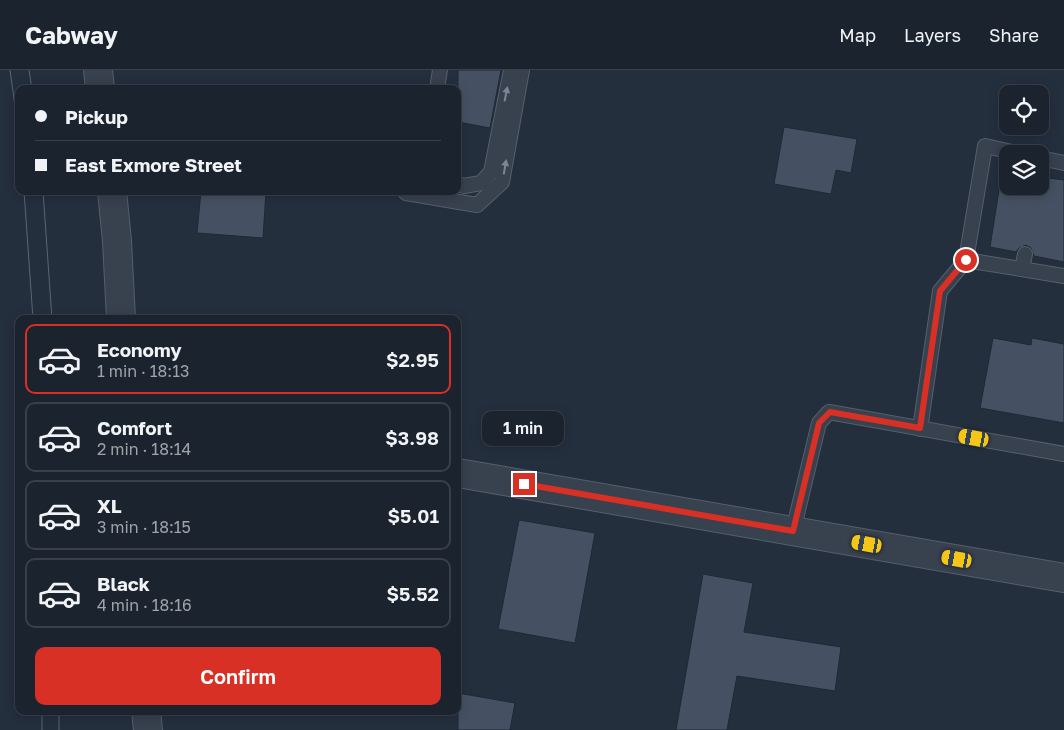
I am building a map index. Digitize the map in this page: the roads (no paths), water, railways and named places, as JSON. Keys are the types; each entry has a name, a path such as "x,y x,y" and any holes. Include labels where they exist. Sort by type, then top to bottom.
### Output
{"street":[{"path":"98,70 100,85"},
{"path":"112,195 122,315"},
{"path":"461,474 1064,578"},
{"path":"146,715 148,730"}],"lane":[{"path":"438,85 440,70"},
{"path":"461,185 481,183 491,172 511,70"},
{"path":"422,195 477,205 502,182 522,70"},
{"path":"920,428 940,291 966,260 985,146 999,149"},
{"path":"1049,161 1064,163"},
{"path":"1022,269 1025,254"},
{"path":"966,260 1064,276"},
{"path":"793,531 819,423 830,412 1064,454"}],"tram line":[{"path":"10,70 15,106"},
{"path":"29,70 31,85"},
{"path":"24,195 33,315"},
{"path":"43,195 52,315"},
{"path":"42,715 42,730"},
{"path":"59,715 59,730"}]}
